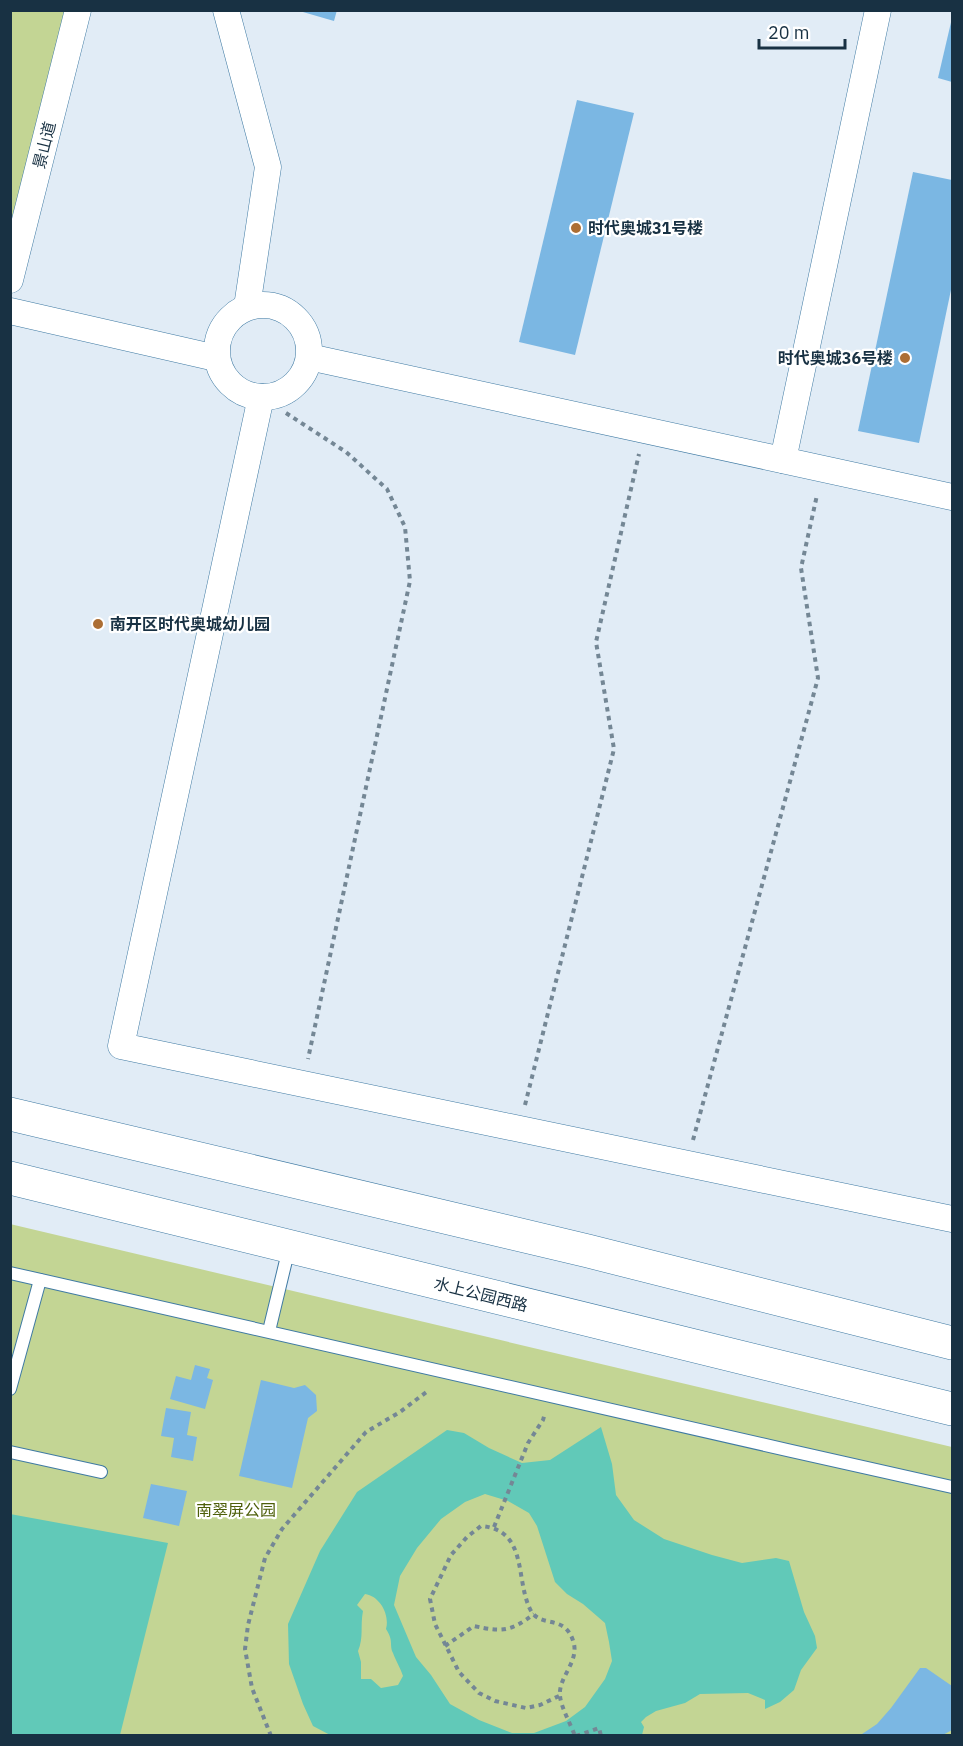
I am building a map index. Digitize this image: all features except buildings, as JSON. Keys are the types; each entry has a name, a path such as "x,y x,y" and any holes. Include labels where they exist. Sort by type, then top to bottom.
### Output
{"main road":[{"path":"10,1114 588,1251 952,1343"},
{"name":"水上公园西路","path":"10,1178 952,1409"}],"street":[{"name":"景山道","path":"10,280 78,10"},
{"path":"226,10 268,167 247,307"},
{"path":"783,460 878,10"},
{"path":"262,304 278,306 292,314 302,326 308,341 309,357 305,370 287,390 274,396 261,397 245,394 232,385 222,373 216,358 217,342 223,327 233,315 247,307 262,304"},
{"path":"10,311 216,358"},
{"path":"309,357 952,497"},
{"path":"261,397 121,1046 952,1219"}],"lane":[{"path":"269,1331 290,1247"},
{"path":"10,1273 952,1487"},
{"path":"10,1389 40,1280"},
{"path":"10,1452 101,1472"}],"path":[{"path":"261,397 346,452 387,489 405,527 410,581 303,1084"},
{"path":"519,1129 614,749 596,642 645,430"},
{"path":"687,1164 818,678 801,568 823,469"},
{"path":"271,1736 252,1688 245,1649 248,1625 265,1558 282,1529 366,1432 400,1412 430,1389 444,1371"},
{"path":"494,1527 528,1443 543,1420 550,1397"},
{"path":"560,1696 540,1705 526,1708 495,1701 479,1693 469,1683 459,1672 445,1646 435,1624 430,1599 451,1555 467,1537 481,1526 494,1527 506,1536 517,1551 526,1599 534,1614 542,1621 555,1622 570,1631 574,1647 572,1665 565,1675 560,1696 576,1736 599,1728 601,1736"},
{"path":"445,1646 474,1626 513,1629 534,1614"}],"green space":[{"path":"11,11 72,11 11,263"},
{"name":"南翠屏公园","path":"10,1224 952,1447 952,1735 11,1735"}],"shaded area":[{"path":"601,1427 612,1464 616,1495 634,1520 664,1539 742,1563 776,1558 789,1561 817,1648 801,1670 794,1690 780,1702 765,1709 765,1700 748,1693 700,1694 685,1703 656,1711 646,1717 641,1722 644,1727 642,1735 332,1736 313,1726 289,1664 288,1624 320,1551 357,1492 447,1430 464,1433 489,1448 522,1463 550,1460","holes":["485,1494 508,1501 529,1513 537,1526 555,1582 605,1623 609,1642 612,1661 605,1679 585,1707 566,1721 534,1733 512,1733 479,1720 450,1704 416,1657 394,1605 400,1576 417,1548 441,1519 465,1502","365,1594 375,1598 385,1612 386,1629 403,1676 398,1685 381,1688 371,1679 361,1679 361,1662 358,1651 363,1611 357,1605"]},
{"path":"10,1514 168,1543 120,1735 11,1735"}],"place":[{"name":"时代奥城31号楼","path":"576,228"},
{"name":"时代奥城36号楼","path":"905,358"},
{"name":"南开区时代奥城幼儿园","path":"98,624"}]}
